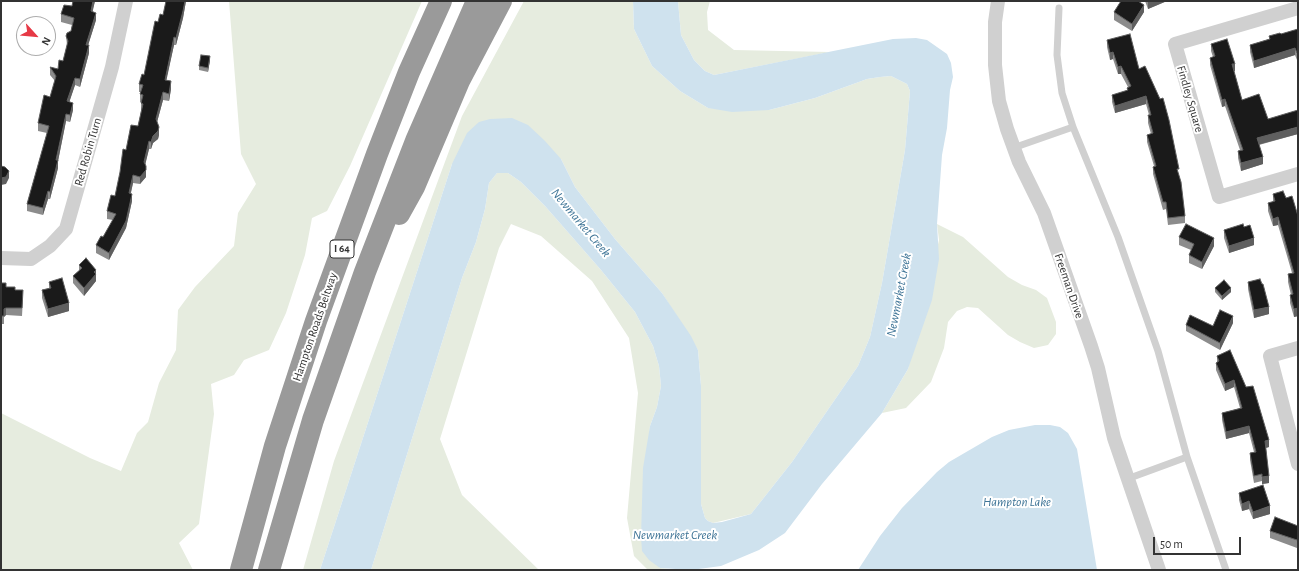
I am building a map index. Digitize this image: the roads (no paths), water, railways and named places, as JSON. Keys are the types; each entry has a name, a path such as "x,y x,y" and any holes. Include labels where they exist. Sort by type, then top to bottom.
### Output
{"highway":[{"name":"Hampton Roads Beltway","path":"241,570 275,446 318,314 409,72 441,1"},
{"name":"I 64","path":"269,570 313,420 365,272 416,141 477,1"},
{"path":"365,272 414,187 459,81 501,1"},
{"path":"232,570 264,490"}],"street":[{"name":"Red Robin Turn","path":"1,258 31,259 50,246 66,228 112,67 126,1"},
{"name":"Freeman Drive","path":"998,1 994,44 996,82 1003,115 1014,148 1044,213 1091,346 1114,438 1159,570"},
{"name":"Findley Square","path":"1298,8 1175,44 1219,197 1298,174"},
{"path":"1298,348 1270,356 1298,464"}],"lane":[{"path":"1059,8 1056,36 1062,93 1074,127 1116,230 1158,351 1187,457 1226,570"},
{"path":"1014,148 1074,127"},
{"path":"1127,479 1187,457"}],"water":[{"name":"Newmarket Creek","path":"633,1 678,1 681,35 694,60 705,71 714,75 893,39 916,38 927,40 947,54 951,63 953,77 942,155 937,224 939,259 932,300 908,369 882,413 822,484 785,533 759,550 721,566 691,570 660,568 649,560 642,551 641,537 643,468 650,426 657,407 661,386 659,366 653,346 635,312 601,270 545,206 521,182 508,173 497,173 489,183 485,209 476,242 462,278 371,570 320,570 452,164 467,133 479,122 490,119 512,118 528,125 545,141 561,159 575,187 615,239 662,293 691,336 698,350 701,386 701,504 705,518 708,521 713,523 722,522 751,514 792,462 858,366 870,337 882,283 905,150 910,91 907,84 891,76 880,77 867,79 815,98 769,110 732,112 708,108 680,91 652,66 634,29"},
{"name":"Hampton Lake","path":"1035,425 1060,427 1068,433 1077,449 1097,570 858,570 880,536 902,508 937,472 949,462 992,437 1009,430"}]}
